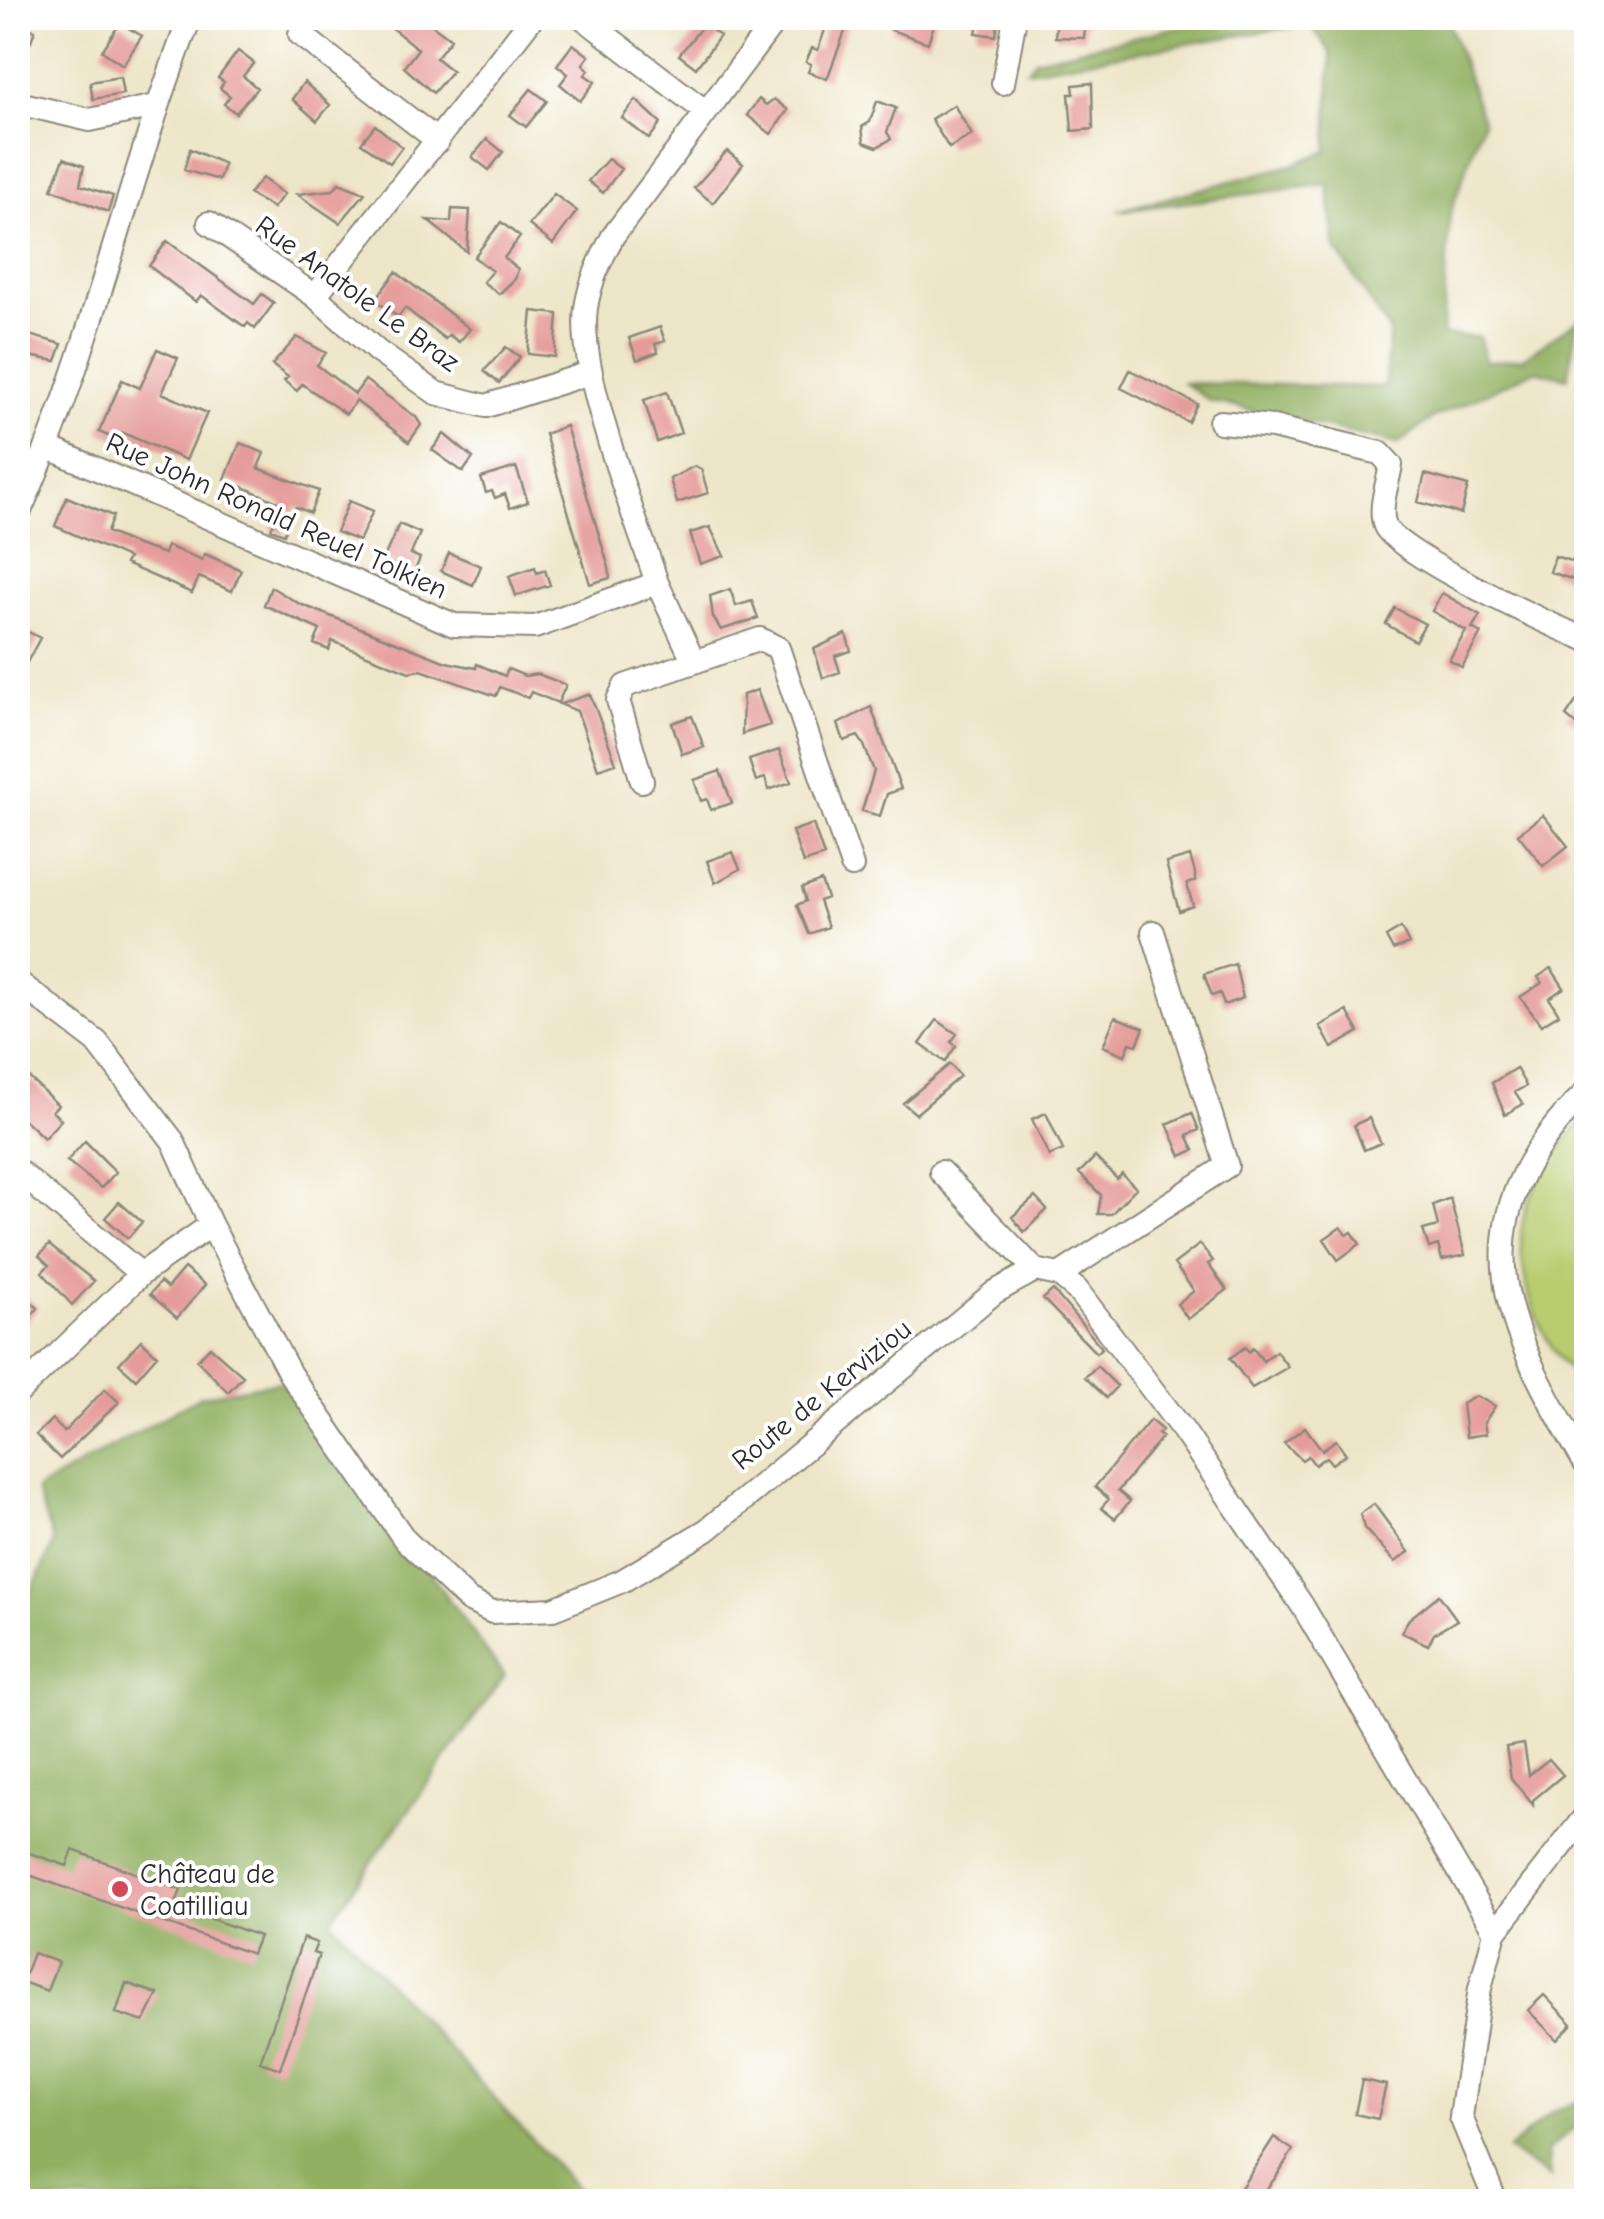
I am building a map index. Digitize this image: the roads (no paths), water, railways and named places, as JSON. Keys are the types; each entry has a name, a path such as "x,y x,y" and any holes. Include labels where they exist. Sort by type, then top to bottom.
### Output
{"street":[{"path":"18,515 48,448 155,106 190,18"},
{"path":"316,296 532,18"},
{"path":"583,18 706,112"},
{"path":"693,660 657,583 590,372 585,310 595,272 613,236 777,18"},
{"path":"1003,83 1015,18"},
{"path":"300,34 438,142"},
{"path":"18,104 90,120 155,106"},
{"name":"Rue Anatole Le Braz","path":"209,223 316,296 377,351 436,393 486,406 590,372"},
{"path":"1220,422 1273,427 1380,453 1391,466 1382,516 1390,534 1476,587 1586,640"},
{"name":"Rue John Ronald Reuel Tolkien","path":"48,448 454,625 535,627 657,583"},
{"path":"642,781 618,700 625,686 760,639 778,648 852,866"},
{"path":"1059,1275 1227,1166 1153,932"},
{"name":"Route de Kerviziou","path":"18,982 97,1042 172,1141 211,1225 290,1374 405,1540 468,1600 492,1612 553,1609 622,1581 707,1530 972,1309 1035,1270"},
{"path":"1586,1092 1545,1135 1520,1177 1502,1261 1516,1336 1586,1466"},
{"path":"18,1171 141,1274"},
{"path":"940,1172 1035,1270 1059,1275 1077,1290 1257,1536 1496,1932"},
{"path":"18,1393 141,1274 211,1225"},
{"path":"1496,2202 1461,2117 1480,1988 1496,1932 1586,1815"}],"place":[{"name":"Château de Coatilliau","path":"120,1889"}]}
